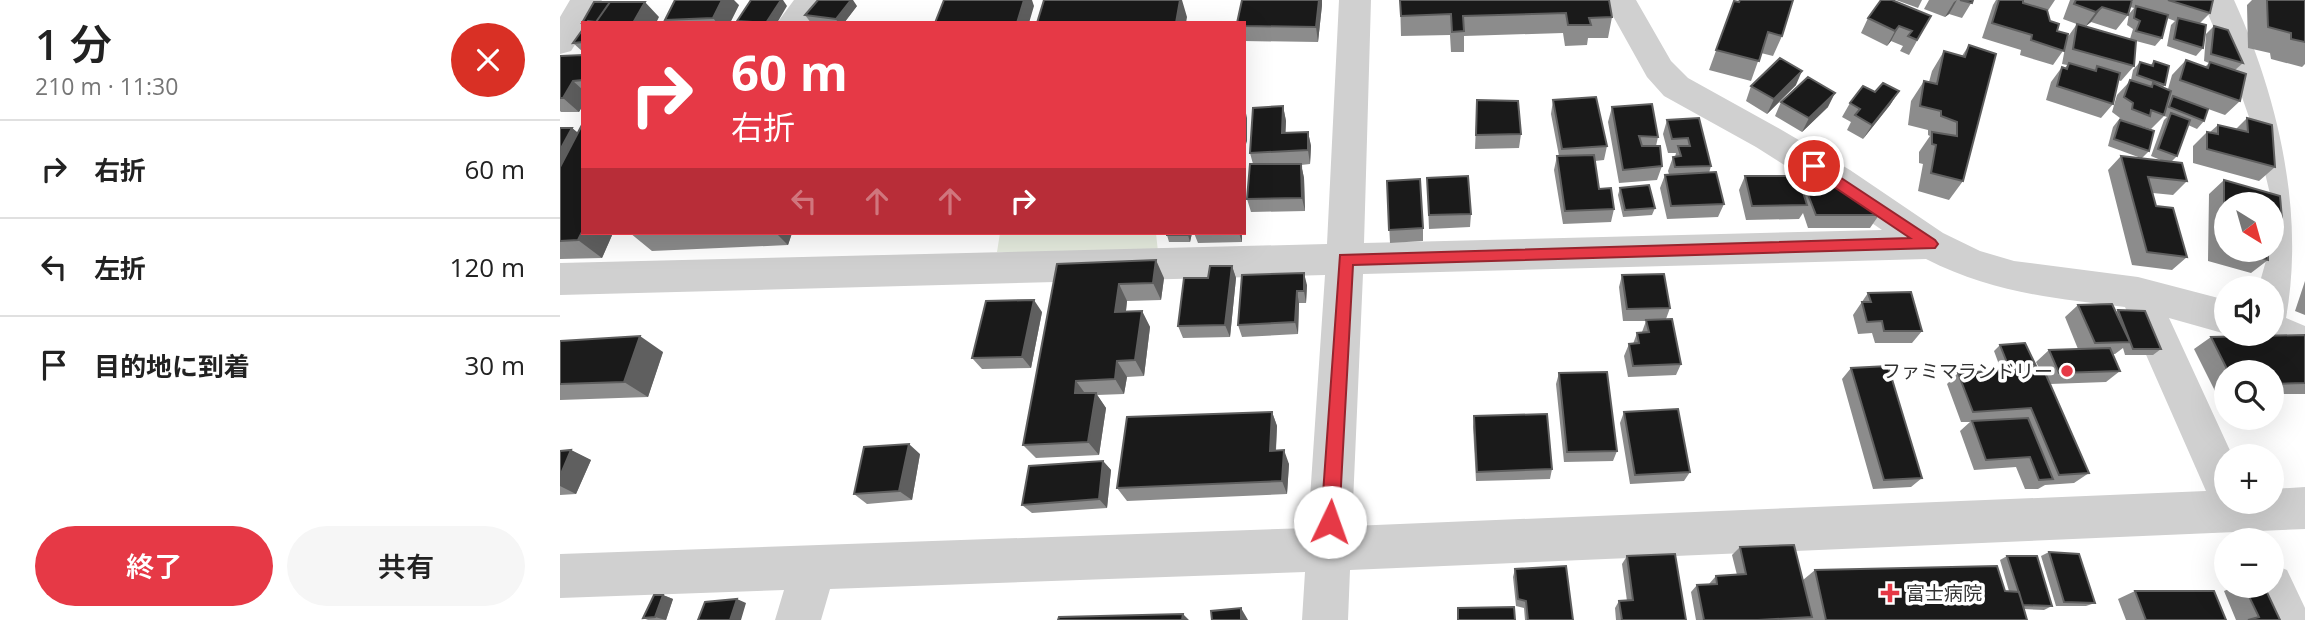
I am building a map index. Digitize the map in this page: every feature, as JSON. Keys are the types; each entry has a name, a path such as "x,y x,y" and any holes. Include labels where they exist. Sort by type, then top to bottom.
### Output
{"street":[{"path":"560,43 586,0"},
{"path":"795,21 811,0"},
{"path":"1325,620 1345,259 1355,0"},
{"path":"1620,0 1659,69 1676,87 1837,180 1930,244 1970,264 2014,277 2138,293 2214,314"},
{"path":"2218,0 2244,59 2287,188 2291,226 2279,276"},
{"path":"560,279 1930,244"},
{"path":"2138,293 2214,461"},
{"path":"2284,335 2305,344"},
{"path":"2284,509 2305,508"},
{"path":"560,576 1328,549 2214,511"},
{"path":"798,620 813,569"},
{"path":"2277,598 2287,620"}],"shaded area":[{"path":"1000,235 1156,235 1158,252 997,252"}],"building":[{"path":"675,0 722,0 713,18 665,20"},
{"path":"751,0 781,0 767,21 737,21"},
{"path":"818,0 851,0 836,19 805,15"},
{"path":"944,0 1024,0 1018,21 936,21"},
{"path":"1044,0 1180,0 1176,21 1038,21"},
{"path":"1242,0 1319,0 1316,27 1246,26 1246,21 1237,21"},
{"path":"1400,0 1609,0 1612,17 1589,18 1591,25 1568,25 1566,13 1463,16 1464,31 1452,32 1451,14 1401,16"},
{"path":"1793,0 1782,36 1768,32 1759,61 1716,50 1734,1"},
{"path":"1881,0 1892,0 1931,16 1917,40 1908,36 1912,31 1899,26 1895,31 1868,18"},
{"path":"1999,0 2023,0 2023,3 2047,10 2050,21 2059,24 2057,31 2068,34 2064,51 2031,40 2032,35 1992,23"},
{"path":"2076,0 2132,0 2128,15 2102,7 2096,12 2074,4"},
{"path":"2168,0 2213,0 2210,13"},
{"path":"2267,0 2305,0 2305,42 2291,39 2291,33 2268,27"},
{"path":"594,2 610,2 597,21 583,21"},
{"path":"610,2 645,2 634,21 597,21"},
{"path":"2136,6 2168,15 2162,38 2136,31 2140,21 2134,18"},
{"path":"2178,18 2206,25 2203,48 2174,39"},
{"path":"2077,24 2136,41 2134,66 2073,49"},
{"path":"2214,26 2228,30 2243,63 2211,54"},
{"path":"581,32 581,42 573,43"},
{"path":"1969,45 1996,54 1963,181 1931,173 1936,145 1932,144 1932,132 1957,136 1957,122 1941,116 1941,111 1920,106 1924,81 1937,84 1944,51 1965,57"},
{"path":"581,55 581,80 573,81 563,98 560,98 560,56"},
{"path":"1780,58 1802,71 1774,99 1751,86"},
{"path":"2186,60 2208,68 2210,62 2246,74 2240,101 2180,80"},
{"path":"2154,61 2169,66 2165,85 2137,75 2140,62 2153,66"},
{"path":"2069,63 2096,71 2097,66 2120,73 2113,104 2057,86 2062,67 2067,69"},
{"path":"1808,77 1835,93 1809,118 1781,102"},
{"path":"2130,80 2152,87 2153,83 2171,91 2164,115 2151,110 2150,116 2132,109 2133,103 2124,97"},
{"path":"1883,83 1899,91 1872,125 1855,115 1860,109 1850,103 1863,86 1875,92"},
{"path":"2173,96 2208,109 2204,121 2169,107"},
{"path":"1596,97 1607,146 1562,149 1553,100"},
{"path":"1477,100 1518,101 1521,134 1476,135"},
{"path":"1652,104 1658,137 1639,136 1642,146 1660,146 1662,166 1623,170 1612,107"},
{"path":"1283,106 1282,133 1308,132 1308,150 1250,153 1253,108"},
{"path":"2171,113 2190,120 2177,156 2158,149"},
{"path":"1699,118 1711,166 1675,167 1673,157 1681,156 1678,146 1690,146 1688,138 1672,139 1667,120"},
{"path":"2247,118 2272,125 2275,167 2207,149 2207,132 2218,134 2218,125 2248,132"},
{"path":"2120,120 2154,131 2149,151 2114,139"},
{"path":"581,127 581,234 578,240 560,241 560,167"},
{"path":"560,128 572,128 560,150"},
{"path":"1594,155 1599,189 1611,188 1614,209 1565,211 1557,156"},
{"path":"2121,156 2182,163 2187,181 2148,177 2156,206 2173,208 2187,257 2147,252"},
{"path":"1250,164 1301,164 1302,198 1247,199"},
{"path":"1716,172 1724,204 1671,206 1665,175"},
{"path":"1468,176 1471,214 1429,215 1427,178"},
{"path":"1745,176 1798,176 1807,205 1752,206"},
{"path":"1420,179 1423,228 1389,230 1387,181"},
{"path":"2224,180 2266,192 2224,192"},
{"path":"1649,185 1655,208 1625,210 1620,188"},
{"path":"1849,185 1871,199 1879,215 1816,215 1805,187"},
{"path":"1156,260 1153,283 1119,284 1115,312 1142,311 1135,360 1117,361 1115,379 1076,381 1075,393 1096,393 1088,442 1023,445 1057,264"},
{"path":"1210,266 1232,266 1225,325 1178,326 1184,278 1208,278"},
{"path":"1304,273 1304,291 1297,291 1295,322 1238,325 1242,275"},
{"path":"1664,274 1670,308 1627,309 1622,275"},
{"path":"1911,292 1922,331 1884,331 1882,321 1867,322 1862,302 1871,302 1868,293"},
{"path":"1034,300 1022,357 972,358 986,301"},
{"path":"2112,304 2130,342 2095,343 2078,305"},
{"path":"2118,310 2145,311 2161,349 2133,349"},
{"path":"1672,319 1681,364 1633,366 1629,344 1639,343 1637,333 1649,332 1646,320"},
{"path":"2284,335 2305,335 2305,383 2284,384 2284,360 2222,360 2216,346 2284,346"},
{"path":"640,336 624,382 560,384 560,341"},
{"path":"2025,343 2036,366 2008,365 2000,345"},
{"path":"2110,348 2120,371 2059,373 2049,350"},
{"path":"1888,366 1922,478 1884,480 1851,368"},
{"path":"2043,368 2089,473 2059,475 2031,408 1973,412 1958,373"},
{"path":"1607,372 1617,451 1567,452 1559,373"},
{"path":"1678,409 1690,472 1635,475 1624,412"},
{"path":"1272,412 1270,451 1284,450 1282,481 1117,488 1127,417"},
{"path":"1547,414 1552,469 1477,472 1474,416"},
{"path":"2028,418 2053,479 2039,480 2030,457 1986,460 1972,421"},
{"path":"909,444 899,491 854,494 864,447"},
{"path":"571,450 560,476 560,451"},
{"path":"1103,461 1099,499 1022,505 1029,466"},
{"path":"1794,545 1812,617 1704,620 1697,585 1717,584 1716,576 1746,574 1740,547"},
{"path":"2049,552 2079,554 2095,603 2064,602"},
{"path":"1675,554 1686,620 1622,620 1619,601 1633,600 1627,556"},
{"path":"2007,556 2037,556 2052,606 2023,605"},
{"path":"1566,566 1573,620 1528,620 1526,601 1518,599 1515,569"},
{"name":"富士病院","path":"1997,566 2005,591 2019,592 2027,620 1826,620 1815,570"},
{"path":"2135,591 2214,591 2214,598 2217,598 2226,620 2146,620"},
{"path":"654,595 663,595 655,617 643,618"},
{"path":"2250,598 2270,598 2280,620 2248,620 2259,617"},
{"path":"737,599 730,620 698,620 705,602"},
{"path":"1514,607 1515,620 1458,620 1458,608"},
{"path":"1241,608 1241,620 1212,620 1211,611"},
{"path":"1183,614 1182,620 1058,620 1059,617"}],"place":[{"name":"ファミマランドリー","path":"2067,371"},
{"name":"富士病院","path":"1890,593"}],"route":[{"path":"1330,522 1345,259 1930,244 1814,166"}]}
